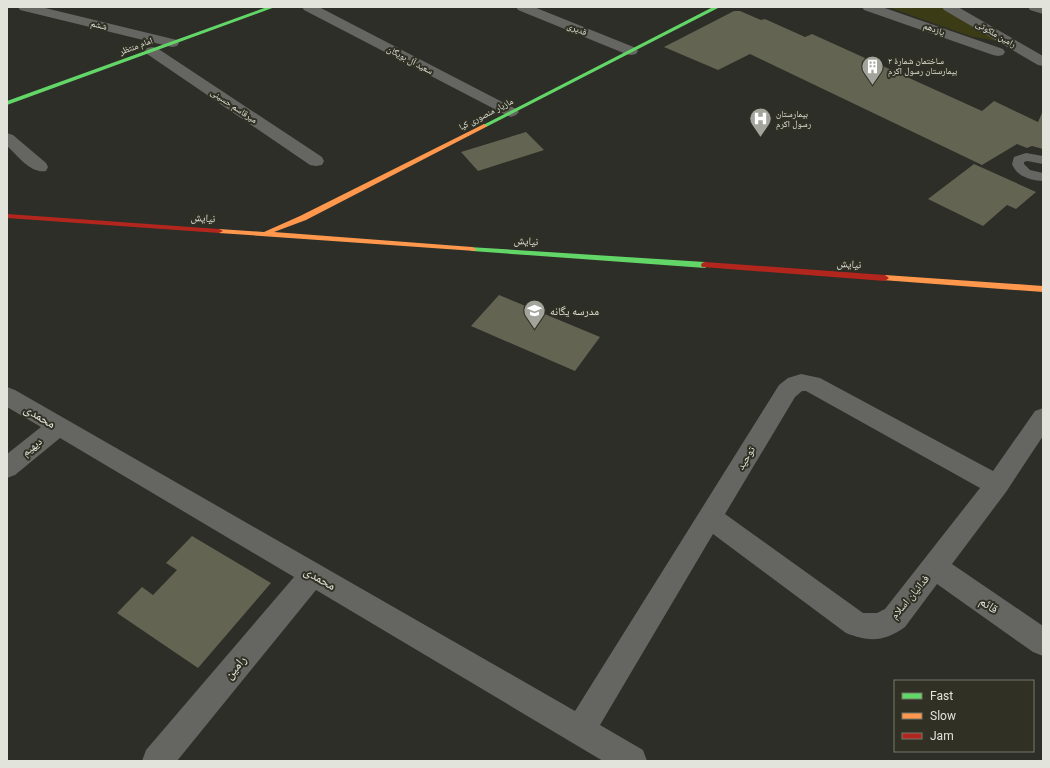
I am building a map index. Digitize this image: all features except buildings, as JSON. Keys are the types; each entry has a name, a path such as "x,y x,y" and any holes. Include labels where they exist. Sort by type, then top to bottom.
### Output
{"main road":[{"name":"امام منتظر","path":"10,101 272,7"},
{"name":"مازیار منصوری کیا","path":"262,234 303,218 717,7"},
{"name":"نیایش","path":"7,216 1043,290"}],"street":[{"name":"ششم","path":"25,7 172,43"},
{"name":"سعید آل بویگان","path":"309,7 511,112"},
{"name":"قدیری","path":"523,7 631,51"},
{"name":"یازدهم","path":"869,7 998,52"},
{"name":"رامین ملکوتی","path":"949,7 1043,62"},
{"path":"1035,7 1043,10"},
{"name":"میرقاسم حسینی","path":"152,51 316,161"},
{"path":"7,138 40,166"},
{"name":"توحید","path":"580,730 792,384 801,381 812,384 997,485"},
{"name":"محمدی","path":"7,396 632,761"},
{"name":"دیهیم","path":"7,468 58,427"},
{"name":"فدائیان اسلام","path":"711,518 856,624 865,627 877,628 887,624 895,618 1040,428"},
{"name":"قائم","path":"935,567 1043,642"},
{"name":"رامین","path":"157,761 313,574"}],"lane":[{"path":"1043,160 1026,157 1018,160 1017,163 1018,166 1026,173 1043,177"}],"shaded area":[{"path":"888,7 943,7 1001,42 970,36"}],"traffic: fast":[{"path":"7,103 272,7"},
{"path":"484,126 717,7"},
{"path":"472,249 705,265"}],"traffic: slow":[{"path":"268,232 303,218 484,126"},
{"path":"219,231 472,249"},
{"path":"885,278 1043,289"}],"traffic: jam":[{"path":"7,216 219,231"},
{"path":"705,265 885,278"}],"place":[{"name":"ساختمان شمارهٔ ۲ بیمارستان رسول اکرم","path":"872,86"},
{"name":"بیمارستان رسول اکرم","path":"760,138"},
{"name":"مدرسه یگانه","path":"535,330"}]}
